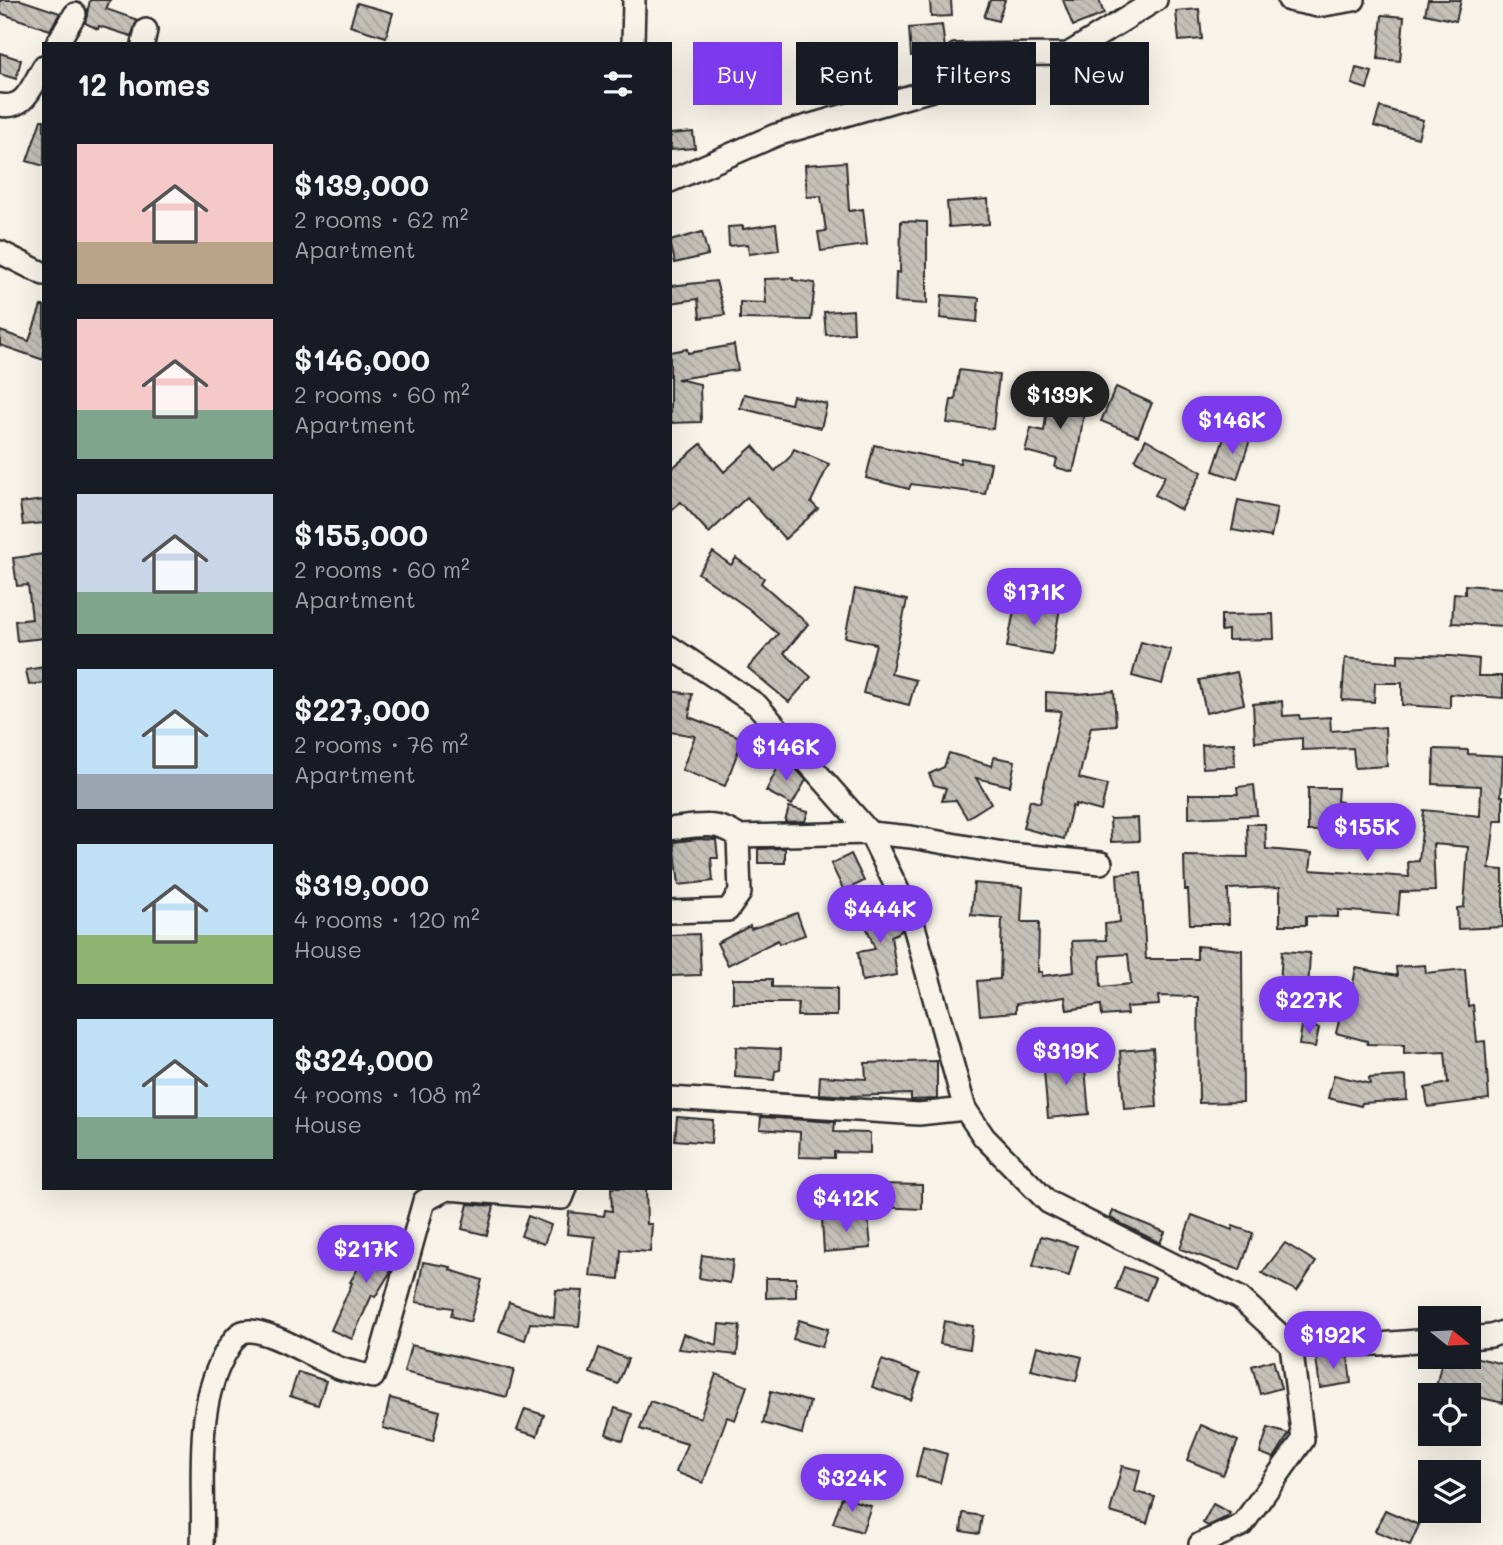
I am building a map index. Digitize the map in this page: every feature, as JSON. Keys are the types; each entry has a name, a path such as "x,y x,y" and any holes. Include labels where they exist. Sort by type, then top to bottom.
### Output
{"street":[{"path":"633,42 634,0"},
{"path":"672,180 776,135 932,90 956,55 1068,54 1156,0"},
{"path":"1289,0 1318,6 1353,0"},
{"path":"58,42 75,14"},
{"path":"0,105 13,107 21,104 42,69"},
{"path":"0,253 42,273"},
{"path":"672,648 757,705 870,834 912,919 965,1109 984,1137 1048,1202 1240,1298 1291,1345 1303,1440 1245,1535 1200,1545"},
{"path":"672,829 713,824 728,828 738,836 870,834 911,837 1009,854 1101,863"},
{"path":"672,912 728,910 740,893 738,836"},
{"path":"672,1098 919,1114 965,1109"},
{"path":"202,1545 201,1457 211,1392 218,1365 238,1334 249,1330 269,1336 341,1369 373,1377 424,1201 445,1190"},
{"path":"460,1190 562,1198 565,1190"},
{"path":"1481,1337 1503,1332"},
{"path":"1291,1345 1418,1341"}],"building":[{"path":"0,0 21,0 60,13 50,30 0,13"},
{"path":"90,0 110,0 106,9 138,20 131,36 99,26 98,29 85,23"},
{"path":"930,0 951,0 952,16 931,17"},
{"path":"990,0 1005,0 998,21 984,17"},
{"path":"1063,0 1099,0 1104,14 1073,26"},
{"path":"1428,0 1461,0 1456,21 1425,14"},
{"path":"357,3 393,13 386,37 350,26"},
{"path":"1199,9 1202,39 1179,41 1176,11"},
{"path":"1382,15 1404,17 1400,61 1378,59"},
{"path":"942,25 944,42 912,42 911,56 909,28"},
{"path":"0,53 21,60 16,79 0,74"},
{"path":"1356,68 1372,72 1367,89 1352,84"},
{"path":"1380,107 1423,120 1418,138 1374,126"},
{"path":"41,120 42,120 42,165 27,161"},
{"path":"693,132 695,148 672,150 672,134"},
{"path":"846,162 849,211 863,209 867,245 821,251 818,232 826,231 821,196 807,197 805,165"},
{"path":"988,199 989,224 949,227 947,202"},
{"path":"901,221 927,222 927,304 895,302 896,272 900,273"},
{"path":"776,224 779,250 749,254 748,244 729,246 728,227 743,226 743,229"},
{"path":"702,232 708,255 675,263 672,240"},
{"path":"793,278 815,283 811,320 740,319 740,302 766,303 764,279"},
{"path":"716,281 725,315 700,318 698,299 672,303 672,286"},
{"path":"942,295 979,298 977,322 940,318"},
{"path":"42,306 42,359 0,345 0,331 29,341"},
{"path":"853,310 854,333 826,335 824,312"},
{"path":"734,345 738,370 677,379 700,384 701,422 672,423 672,352 687,349 688,353"},
{"path":"959,370 999,375 993,429 947,423 951,400 955,400"},
{"path":"1116,387 1152,403 1138,436 1101,421"},
{"path":"1049,392 1086,397 1073,472 1055,467 1057,459 1025,451 1031,428 1044,431"},
{"path":"744,394 791,404 793,396 827,404 821,428 740,408"},
{"path":"1226,432 1250,440 1237,479 1213,471"},
{"path":"1146,439 1202,472 1181,510 1155,495 1165,476 1135,460"},
{"path":"701,444 724,472 753,446 775,471 790,457 794,449 829,464 811,502 818,509 785,539 747,497 709,533 681,502 672,509 672,468"},
{"path":"874,445 960,463 961,458 991,463 985,494 911,484 909,489 866,478"},
{"path":"42,500 42,523 23,525 20,503"},
{"path":"1238,500 1277,508 1271,537 1232,530"},
{"path":"713,552 731,565 736,558 764,578 761,583 808,624 784,653 811,677 789,702 748,668 778,634 748,608 698,573"},
{"path":"42,554 42,638 17,641 15,621 32,619 28,585 17,586 13,558"},
{"path":"1465,585 1503,588 1503,626 1452,623 1454,593 1465,594"},
{"path":"855,589 907,600 891,674 916,680 909,705 863,693 876,644 845,637"},
{"path":"1016,600 1060,608 1052,655 1007,647"},
{"path":"1273,614 1274,639 1228,640 1228,630 1221,631 1221,615"},
{"path":"1141,642 1171,650 1162,684 1132,676"},
{"path":"1398,654 1479,659 1478,676 1503,676 1503,698 1450,694 1450,708 1402,705 1402,683 1375,683 1374,702 1342,700 1345,658 1398,663"},
{"path":"42,667 42,683 29,685 26,670"},
{"path":"1237,672 1244,704 1206,713 1199,680"},
{"path":"672,691 692,694 689,717 743,738 725,786 682,770 695,736 672,732"},
{"path":"1114,691 1116,725 1091,727 1079,778 1107,785 1101,811 1075,804 1075,807 1072,806 1064,839 1023,828 1030,800 1040,803 1061,711 1046,710 1046,692 1077,694"},
{"path":"1282,701 1283,716 1299,715 1300,719 1330,717 1331,731 1385,727 1387,766 1355,768 1353,748 1302,750 1302,738 1255,742 1253,704"},
{"path":"1234,743 1235,766 1203,768 1202,745"},
{"path":"1434,749 1468,750 1468,754 1503,756 1503,821 1495,821 1489,869 1503,870 1503,927 1458,929 1457,908 1464,907 1468,847 1433,844 1435,891 1400,892 1398,915 1338,910 1338,917 1306,916 1306,925 1280,925 1280,887 1228,889 1229,924 1190,924 1184,856 1248,857 1247,824 1265,824 1266,849 1312,853 1310,870 1409,877 1408,862 1419,861 1424,810 1480,816 1481,786 1433,784"},
{"path":"949,753 992,766 994,757 1015,761 1010,786 976,778 991,803 967,818 956,800 942,801 946,788 934,785 929,774 944,767"},
{"path":"781,761 795,768 806,780 792,805 766,791"},
{"path":"1254,785 1257,815 1189,818 1189,794 1238,794 1237,787"},
{"path":"1308,788 1338,788 1337,801 1342,802 1342,805 1390,806 1391,840 1362,842 1361,830 1308,831"},
{"path":"789,807 808,812 805,821 785,822"},
{"path":"1138,818 1139,841 1111,842 1110,819"},
{"path":"716,840 718,858 711,858 713,881 679,885 674,842"},
{"path":"785,848 785,863 758,863 758,849"},
{"path":"851,854 864,881 844,891 831,864"},
{"path":"1141,872 1146,959 1197,959 1197,946 1242,950 1243,1102 1199,1103 1198,997 1158,996 1159,1005 1126,1007 1127,1014 1102,1016 1101,1005 1067,1010 1065,997 1016,1004 1016,1012 980,1015 977,981 1000,979 1002,918 971,915 974,883 1023,887 1021,922 1039,922 1038,972 1042,972 1042,976 1074,972 1072,941 1106,940 1105,924 1120,922 1117,874","holes":["1128,954 1131,984 1101,987 1100,956"]},
{"path":"890,904 902,931 891,936 897,975 862,981 858,952 875,949 862,916"},
{"path":"797,913 805,935 779,944 778,940 728,965 717,943 750,926 751,929"},
{"path":"699,934 701,975 672,976 672,935"},
{"path":"1282,951 1310,953 1308,991 1311,992 1307,1016 1266,1010 1270,985 1280,987"},
{"path":"1425,965 1426,973 1465,969 1468,1006 1473,1005 1477,1042 1485,1041 1489,1099 1428,1107 1425,1088 1448,1083 1445,1052 1404,1054 1404,1045 1367,1044 1367,1041 1336,1033 1342,1009 1348,1010 1356,968 1397,976 1396,967"},
{"path":"733,979 772,979 772,987 837,988 837,1016 797,1016 798,1003 733,1003"},
{"path":"1302,1026 1319,1028 1315,1047 1299,1045"},
{"path":"736,1047 781,1049 780,1070 775,1071 774,1080 735,1077"},
{"path":"1153,1048 1157,1107 1124,1109 1120,1051"},
{"path":"1084,1056 1089,1114 1048,1118 1043,1060"},
{"path":"937,1061 937,1099 911,1100 911,1094 819,1094 820,1076 866,1079 865,1063"},
{"path":"1334,1075 1370,1084 1369,1078 1406,1076 1407,1100 1362,1103 1361,1106 1328,1098"},
{"path":"677,1117 713,1120 711,1143 675,1140"},
{"path":"761,1117 835,1122 834,1132 870,1133 870,1153 834,1152 834,1158 799,1157 800,1132 760,1129"},
{"path":"879,1184 922,1185 922,1209 878,1207"},
{"path":"611,1190 646,1190 647,1224 652,1224 650,1252 621,1250 619,1279 590,1276 595,1237 567,1234 569,1212 604,1216 605,1210 612,1211"},
{"path":"468,1204 494,1206 487,1235 462,1229"},
{"path":"1113,1211 1165,1232 1160,1243 1110,1218"},
{"path":"868,1215 871,1248 824,1252 822,1219"},
{"path":"1192,1215 1232,1230 1233,1226 1253,1233 1240,1270 1180,1249"},
{"path":"528,1216 551,1225 544,1244 521,1236"},
{"path":"379,1233 398,1245 391,1271 375,1297 372,1295 352,1339 331,1330 352,1283 350,1282"},
{"path":"1041,1236 1077,1246 1069,1276 1033,1266"},
{"path":"1285,1243 1316,1262 1297,1291 1262,1273"},
{"path":"702,1255 733,1260 730,1283 699,1278"},
{"path":"423,1262 451,1267 450,1270 482,1280 470,1322 451,1316 453,1308 416,1302"},
{"path":"1124,1267 1155,1278 1146,1300 1116,1289"},
{"path":"766,1278 796,1278 796,1297 766,1298"},
{"path":"556,1290 583,1291 579,1326 530,1323 525,1340 499,1331 509,1302 554,1318"},
{"path":"799,1320 828,1329 822,1347 793,1339"},
{"path":"944,1321 973,1326 970,1349 940,1344"},
{"path":"719,1324 740,1326 737,1355 678,1349 683,1334 717,1345"},
{"path":"411,1345 514,1370 507,1397 404,1372"},
{"path":"1037,1346 1082,1357 1076,1381 1031,1370"},
{"path":"599,1348 628,1359 618,1384 590,1373"},
{"path":"1348,1357 1351,1383 1320,1388 1316,1358"},
{"path":"1481,1359 1503,1364 1503,1403 1481,1398 1481,1383 1437,1383 1440,1369 1481,1369"},
{"path":"882,1360 920,1374 911,1400 872,1387"},
{"path":"1273,1360 1281,1388 1260,1394 1252,1366"},
{"path":"298,1372 326,1381 318,1405 290,1396"},
{"path":"716,1374 747,1386 735,1420 727,1417 703,1483 676,1472 687,1444 640,1429 650,1401 700,1418"},
{"path":"771,1391 810,1402 802,1434 763,1423"},
{"path":"390,1398 440,1411 433,1441 383,1428"},
{"path":"615,1408 632,1414 623,1441 606,1434"},
{"path":"525,1409 544,1415 537,1436 517,1430"},
{"path":"1201,1425 1238,1441 1223,1475 1187,1460"},
{"path":"1268,1428 1289,1434 1274,1458 1260,1453"},
{"path":"923,1447 947,1454 940,1483 916,1476"},
{"path":"1122,1466 1140,1470 1135,1492 1155,1497 1147,1523 1110,1512"},
{"path":"842,1497 871,1506 862,1532 833,1523"},
{"path":"1213,1504 1230,1513 1208,1526 1203,1523"},
{"path":"1385,1510 1419,1525 1410,1545 1375,1531"},
{"path":"963,1513 982,1516 979,1534 961,1531"}]}
